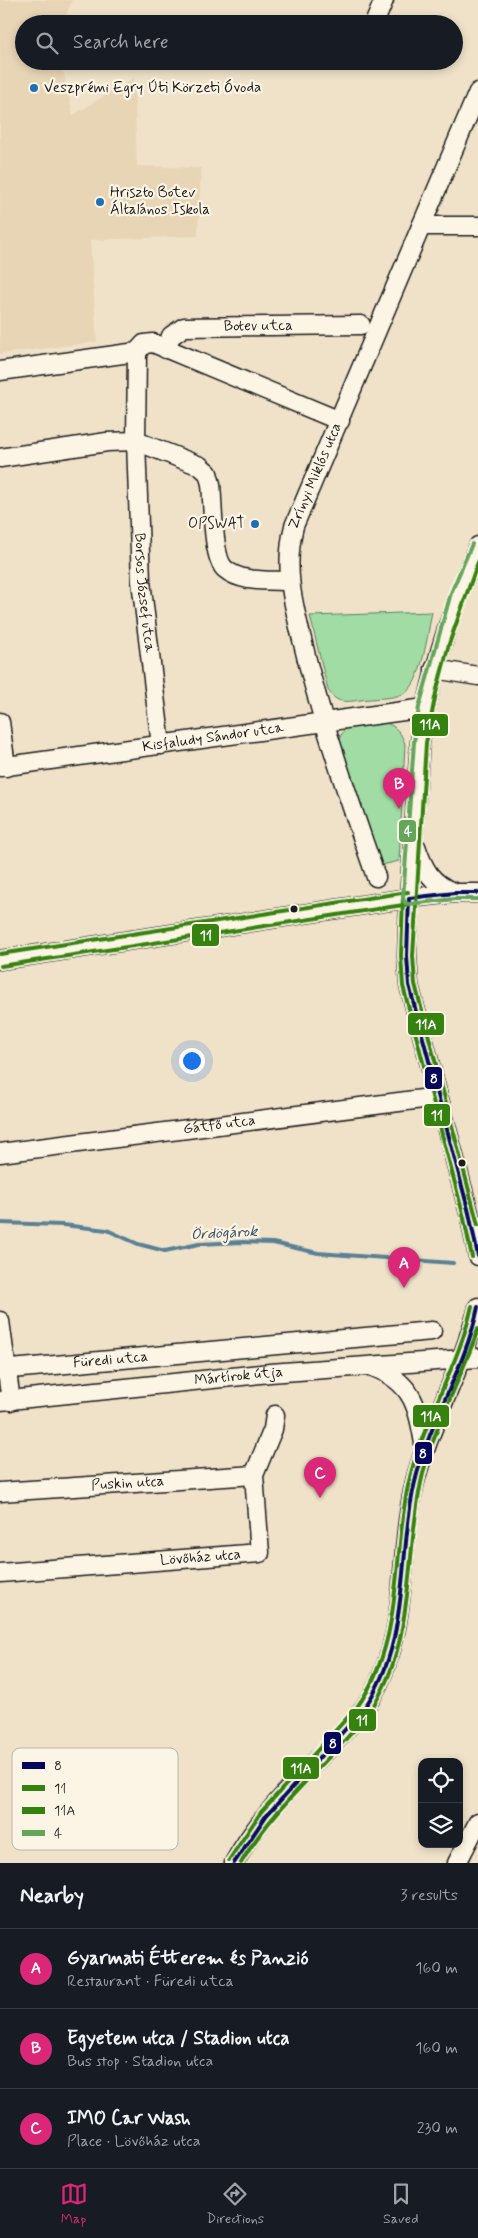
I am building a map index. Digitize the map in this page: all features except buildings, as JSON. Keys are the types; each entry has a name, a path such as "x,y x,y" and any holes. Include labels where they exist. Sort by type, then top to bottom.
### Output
{"street":[{"path":"378,15 384,0"},
{"name":"Zrínyi Miklós utca","path":"376,877 323,722 289,581 289,556 294,526 478,92"},
{"path":"421,226 478,226"},
{"name":"Botev utca","path":"166,349 171,336 184,328 361,325"},
{"path":"0,370 137,352 144,344 153,343 340,421"},
{"name":"Borsos József utca","path":"137,352 136,441 141,581 162,745"},
{"path":"0,458 107,442 136,441 200,466 208,473 211,484 218,557 225,569 242,577 289,581"},
{"path":"478,546 457,595 434,669 425,708 420,742 409,898 407,956 409,985 438,1097 473,1213 478,1256"},
{"path":"434,669 478,676"},
{"name":"Kisfaludy Sándor utca","path":"3,767 425,708"},
{"path":"0,722 3,767"},
{"path":"414,838 427,873 434,882 454,893"},
{"path":"0,960 409,898 478,892"},
{"name":"Gátfő utca","path":"0,1153 438,1097"},
{"path":"234,1863 264,1817 353,1722 370,1701 382,1679 393,1651 399,1616 409,1505 425,1449 470,1359 478,1307"},
{"path":"0,1321 5,1401"},
{"name":"Füredi utca","path":"3,1370 432,1332"},
{"name":"Mártírok útja","path":"5,1401 270,1373 470,1359"},
{"path":"372,1366 391,1374 406,1389 414,1402 425,1449"},
{"name":"Lövőház utca","path":"0,1573 260,1553 254,1475 273,1429 275,1415"},
{"name":"Puskin utca","path":"0,1492 254,1475"},
{"path":"457,1863 478,1822"}],"shaded area":[{"name":"Hriszto Botev Általános Iskola","path":"0,0 72,0 66,15 15,15 15,70 63,70 73,115 134,78 137,166 201,168 198,236 90,240 97,342 0,354"}],"green space":[{"path":"432,612 423,657 415,681 410,689 394,697 351,701 338,700 331,695 328,690 310,616"},
{"path":"386,723 398,731 405,744 399,861 378,866 339,743 340,737 347,726"}],"waterway":[{"name":"Ördögárok","path":"0,1223 63,1225 107,1230 138,1244 165,1251 199,1244 273,1243 318,1253 453,1263"}],"transit line":[{"name":"4","path":"472,544 451,593 419,707 414,742 403,898 405,903 409,904 455,899 478,899"},
{"name":"11A","path":"478,562 449,644 436,693 426,743 413,956 415,984 478,1225"},
{"name":"11A","path":"0,954 408,892"},
{"name":"8","path":"409,898 455,893 478,893"},
{"name":"11","path":"403,898 401,956 403,986 463,1214 472,1257"},
{"name":"8","path":"409,898 407,956 409,985 469,1213 478,1256"},
{"name":"11","path":"1,966 410,904"},
{"name":"11A","path":"229,1860 261,1812 357,1707 373,1681 383,1653 390,1624 405,1502 411,1473 425,1431 459,1349 472,1306"},
{"name":"8","path":"234,1863 266,1816 362,1711 378,1684 389,1656 396,1627 411,1504 417,1474 431,1432 466,1350 478,1307"},
{"name":"11","path":"241,1863 254,1842 285,1804 367,1715 383,1688 394,1660 402,1631 417,1508 427,1459 478,1329"}],"place":[{"name":"Veszprémi Egry Úti Körzeti Óvoda","path":"34,88"},
{"name":"Hriszto Botev Általános Iskola","path":"100,202"},
{"name":"OPSWAT","path":"255,524"},
{"name":"Egyetem utca / Stadion utca","path":"399,809"},
{"name":"Gyarmati Étterem és Panzió","path":"404,1288"},
{"name":"IMO Car Wash","path":"320,1498"}]}
